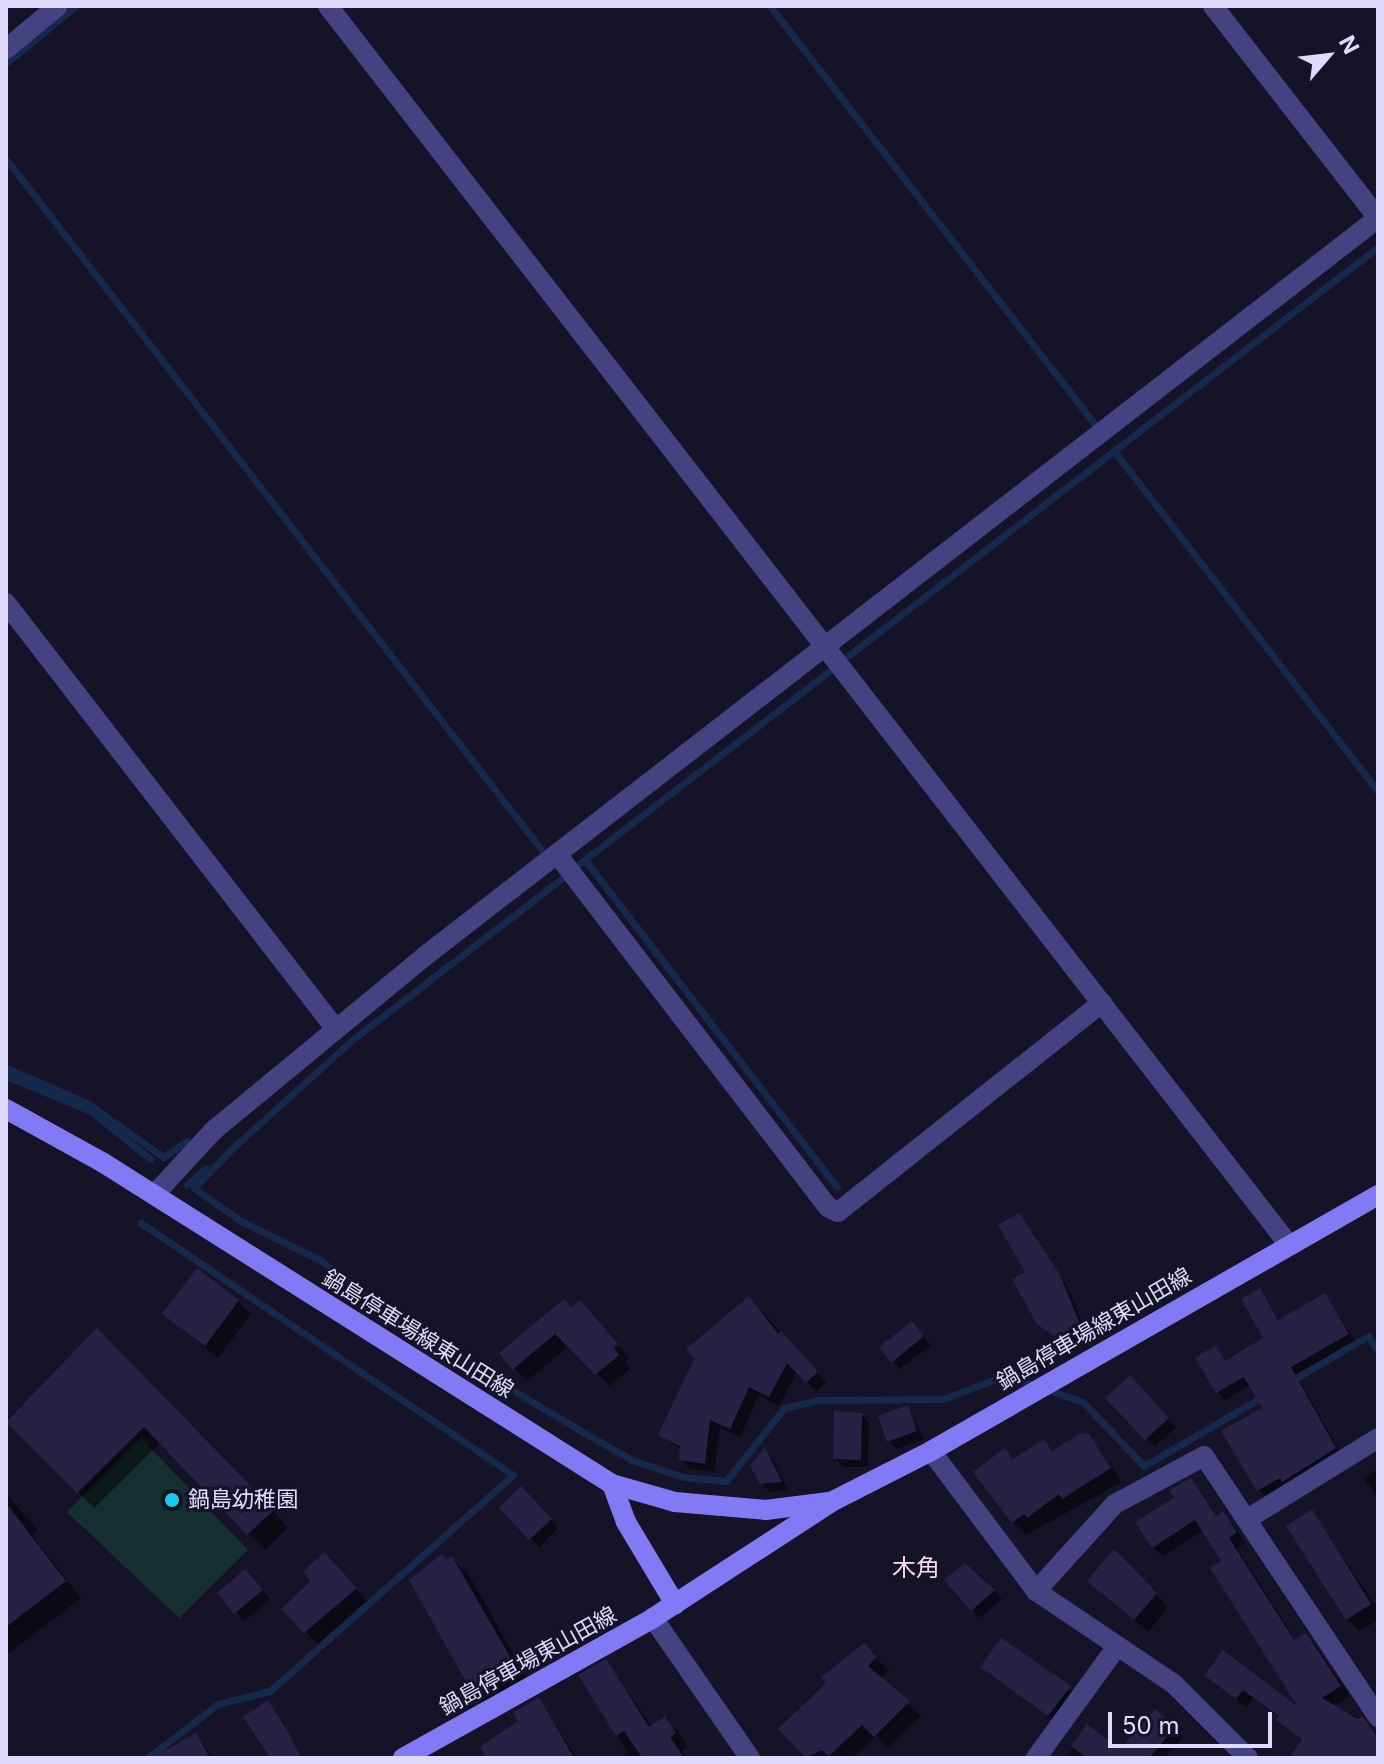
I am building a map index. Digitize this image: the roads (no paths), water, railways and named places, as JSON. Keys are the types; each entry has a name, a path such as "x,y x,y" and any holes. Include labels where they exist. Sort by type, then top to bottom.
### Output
{"main road":[{"name":"鍋島停車場線東山田線","path":"6,1109 154,1195 612,1484 675,1502 766,1510 833,1501"},
{"name":"鍋島停車場線東山田線","path":"675,1604 833,1501 931,1451 1378,1195"},
{"path":"612,1484 626,1522 675,1604"},
{"name":"鍋島停車場東山田線","path":"403,1758 675,1604"}],"street":[{"path":"6,49 58,6"},
{"path":"328,6 1289,1245"},
{"path":"154,1195 214,1130 335,1028 1378,218 1213,6"},
{"path":"6,603 335,1028"},
{"path":"557,854 828,1207 838,1212 1102,1003"},
{"path":"1249,1518 1378,1438"},
{"path":"931,1451 1036,1591 1116,1648 1174,1684 1248,1758"},
{"path":"1036,1591 1115,1504 1204,1456 1249,1518 1378,1717"},
{"path":"653,1618 750,1758"},
{"path":"1036,1758 1116,1648"}],"waterway":[{"path":"6,63 76,6"},
{"path":"770,6 1093,422"},
{"path":"6,159 540,848"},
{"path":"848,656 1378,247"},
{"path":"1114,451 1378,791"},
{"path":"579,864 830,671"},
{"path":"585,860 837,1187"},
{"path":"226,1154 352,1040 561,879"},
{"path":"6,1068 89,1104 163,1157 187,1141"},
{"path":"6,1076 91,1111 150,1159"},
{"path":"229,1152 194,1188 241,1221 320,1260 400,1323 583,1432 632,1460 683,1477 726,1481 784,1408 820,1400 943,1399 1007,1375 1037,1386"},
{"path":"187,1185 206,1168"},
{"path":"141,1223 513,1475 270,1691 218,1704 147,1758"},
{"path":"1289,1382 1368,1336 1378,1351"},
{"path":"1048,1390 1083,1402 1144,1466 1264,1396"}],"place":[{"name":"鍋島幼稚園","path":"172,1500"}],"district":[{"name":"木角","path":"916,1568"}]}
